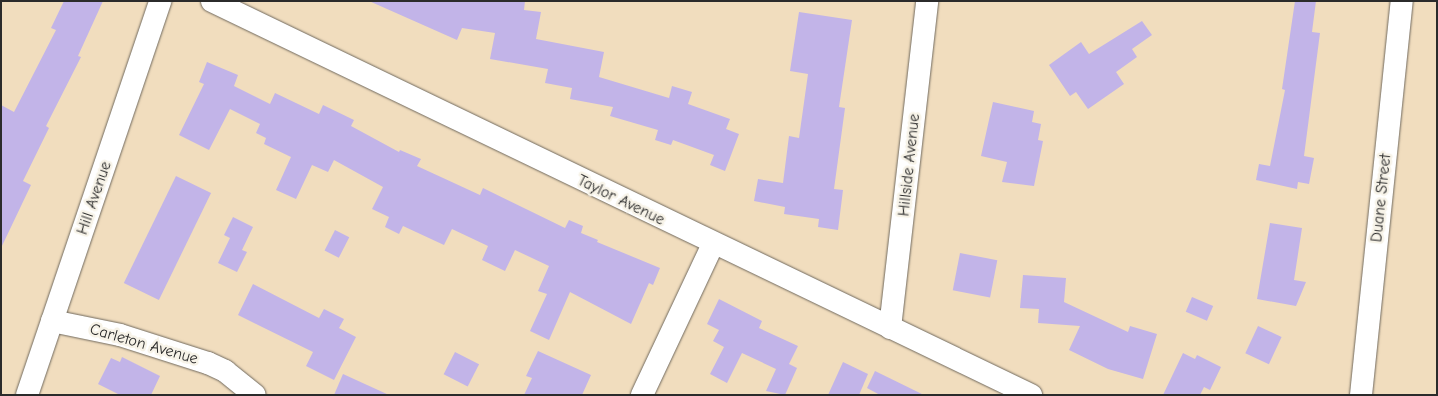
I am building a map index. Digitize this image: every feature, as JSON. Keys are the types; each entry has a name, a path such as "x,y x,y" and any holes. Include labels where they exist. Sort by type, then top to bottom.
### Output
{"street":[{"name":"Hill Avenue","path":"27,395 160,1"},
{"name":"Taylor Avenue","path":"212,1 713,244 1031,395"},
{"name":"Hillside Avenue","path":"890,328 927,1"},
{"name":"Duane Street","path":"1361,395 1402,1"},
{"path":"642,395 713,244"},
{"name":"Carleton Avenue","path":"52,321 154,344 208,363 225,371 255,395"}],"building":[{"path":"64,1 103,1 78,56 81,57 46,126 49,128 23,181 31,185 1,248 1,105 14,112 56,30 51,28"},
{"path":"369,1 525,1 524,10 541,12 536,39 604,52 599,77 669,98 672,86 692,92 688,104 730,119 726,129 739,134 725,171 710,165 714,155 673,140 671,145 655,140 658,130 610,116 613,107 570,99 572,88 545,83 548,69 490,59 495,33 462,28 457,40"},
{"path":"1295,1 1316,1 1312,32 1320,33 1304,156 1314,158 1309,184 1298,182 1297,189 1256,180 1259,164 1270,166 1285,90 1282,89"},
{"path":"799,12 852,20 839,107 845,108 834,189 843,190 838,230 818,227 819,219 784,214 785,207 754,201 758,179 783,183 789,136 799,138 808,74 790,71"},
{"path":"1142,21 1152,35 1132,49 1137,57 1116,72 1124,84 1088,109 1076,92 1070,96 1049,65 1081,42 1089,54"},
{"path":"207,62 238,75 234,86 270,104 275,93 319,114 323,105 354,120 351,126 399,152 400,150 421,159 417,166 480,195 483,188 565,228 569,220 583,226 581,233 598,240 597,242 660,268 653,285 649,283 631,324 570,292 549,340 530,331 547,294 538,291 549,266 515,250 505,271 482,260 488,246 452,229 444,245 403,226 399,234 385,227 389,217 372,209 383,187 334,160 328,172 312,165 296,199 276,190 291,157 264,144 266,138 256,133 260,124 230,109 209,150 179,135 204,84 199,82"},
{"path":"993,102 1034,111 1032,122 1041,124 1038,140 1043,141 1034,186 1002,182 1007,162 981,156"},
{"path":"176,176 211,193 159,300 124,283"},
{"path":"233,217 253,227 242,250 247,252 237,272 218,263 230,238 224,235"},
{"path":"1270,223 1302,228 1294,280 1306,282 1296,306 1257,299"},
{"path":"335,230 349,237 339,258 325,250"},
{"path":"960,253 997,260 990,298 953,290"},
{"path":"1023,275 1066,278 1064,302 1128,332 1130,326 1157,334 1143,379 1108,369 1069,350 1080,326 1038,323 1039,309 1020,308"},
{"path":"253,284 319,318 324,309 344,319 339,328 356,337 334,380 306,366 313,352 238,315"},
{"path":"1192,297 1213,306 1207,321 1186,312"},
{"path":"719,299 762,321 759,328 798,346 789,364 797,368 785,395 766,391 776,369 742,353 727,383 710,374 724,347 713,341 719,330 707,324"},
{"path":"1258,326 1282,337 1269,364 1245,353"},
{"path":"538,351 591,375 582,395 524,395 532,378 526,376"},
{"path":"455,352 479,364 468,387 444,374"},
{"path":"1183,353 1195,359 1197,355 1221,367 1210,390 1204,387 1200,395 1163,395"},
{"path":"122,357 160,376 151,395 120,395 98,384 111,358 120,362"},
{"path":"843,362 868,374 859,395 828,395"},
{"path":"875,371 924,395 880,395 867,388"},
{"path":"343,374 389,395 334,395"}]}
